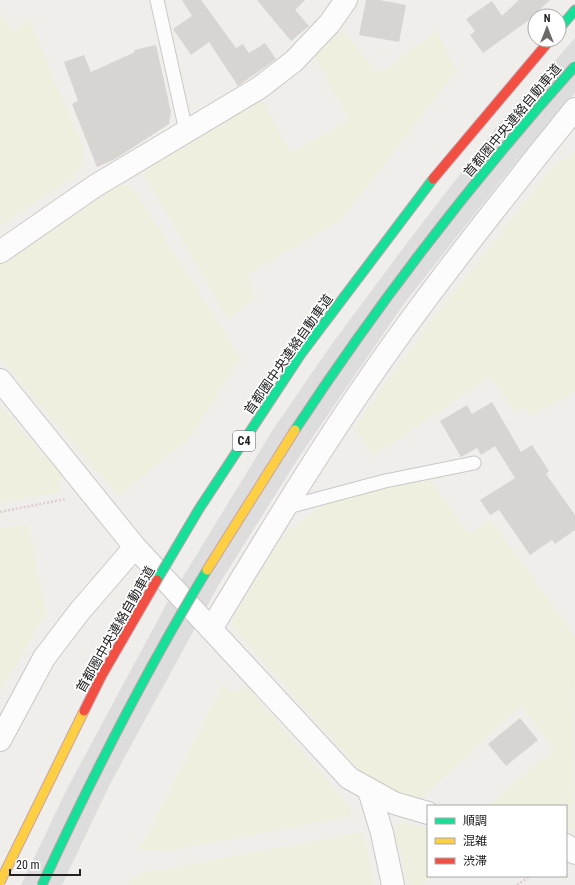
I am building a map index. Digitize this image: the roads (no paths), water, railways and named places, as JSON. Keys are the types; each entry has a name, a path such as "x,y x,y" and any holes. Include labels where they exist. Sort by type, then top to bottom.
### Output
{"highway":[{"path":"567,20 575,10"},
{"name":"首都圏中央連絡自動車道","path":"0,882 102,675 204,503 301,354 420,195 543,48"},
{"name":"首都圏中央連絡自動車道","path":"42,885 66,832 147,673 251,496 361,331 486,168 575,66"}],"street":[{"path":"0,252 95,186 259,88 294,61 330,22 346,0"},
{"path":"211,629 284,508 398,336 496,208 575,109"},
{"path":"0,380 135,547 349,778 394,803 427,813"},
{"path":"0,740 44,658 79,612 135,547"},
{"path":"369,790 382,833 393,885"},
{"path":"567,846 575,853"}],"lane":[{"path":"157,0 186,131"},
{"path":"284,508 385,481 474,463"}]}
